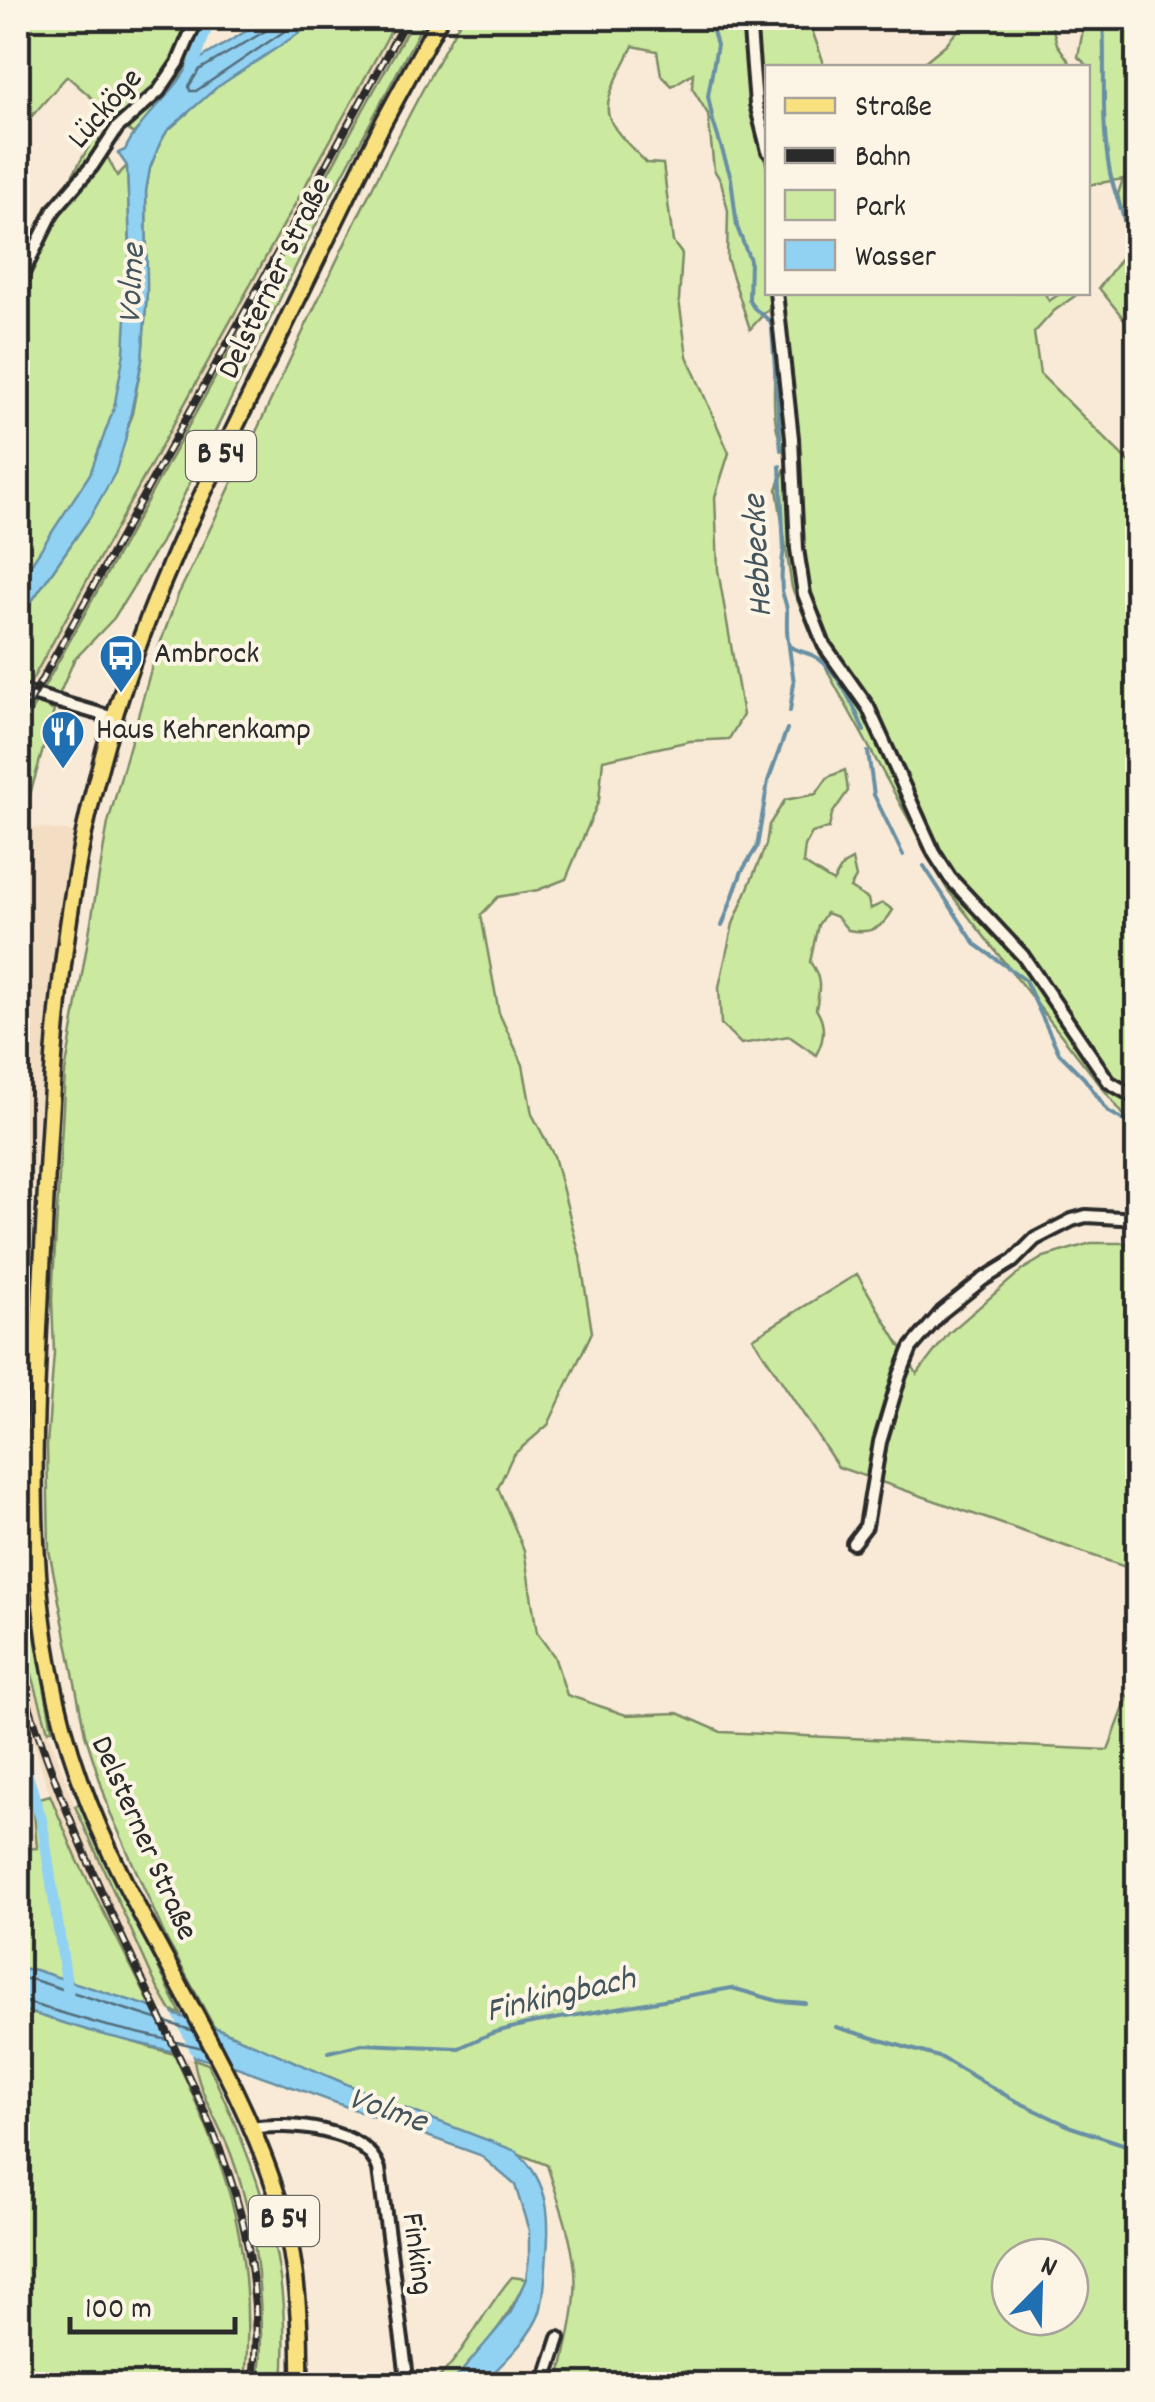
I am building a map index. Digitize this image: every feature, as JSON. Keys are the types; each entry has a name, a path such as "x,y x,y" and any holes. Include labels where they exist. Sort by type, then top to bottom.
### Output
{"main road":[{"name":"Delsterner Straße","path":"251,2128 111,1854 79,1777 50,1676 34,1546 34,1448 57,1028 75,880 92,797 152,606 383,123 440,18"},
{"name":"B 54","path":"251,2128 274,2185 290,2248 301,2343 300,2384"}],"street":[{"name":"Lücköge","path":"18,284 54,210 92,166 117,128 159,91 178,63 197,18"},
{"path":"749,18 756,104 765,139"},
{"path":"776,295 792,438 796,549 804,594 824,645 868,707 934,853 950,878 1023,956 1109,1082 1138,1099"},
{"path":"18,690 114,718"},
{"path":"853,1543 866,1526 880,1442 900,1375 911,1348 942,1312 1013,1260 1034,1239 1072,1220 1086,1216 1138,1219"},
{"name":"Finking","path":"251,2128 272,2125 319,2130 362,2143 373,2156 379,2168 406,2370"},
{"path":"544,2384 559,2338"}],"shaded area":[{"path":"398,18 414,18 42,691 28,687"},
{"path":"18,826 73,832 47,1009 30,1229 18,1229"},
{"path":"18,1625 48,1731 75,1806 171,2011 151,2006 76,1857 50,1795 18,1692"},
{"path":"18,1761 33,1800 37,1848 18,1849"},
{"path":"174,2054 194,2059 196,2076 230,2151 250,2218 262,2312 259,2384 245,2384 249,2343 239,2222 220,2159"}],"green space":[{"path":"18,18 217,18 166,101 133,134 67,76 18,132"},
{"path":"322,18 398,18 28,687 18,678 18,621 90,517 131,419 142,360 147,292 146,191 160,143 167,131 216,87"},
{"path":"414,18 426,18 317,223 161,542 114,618 74,660 59,695 42,691"},
{"path":"462,18 744,18 765,160 765,295 1046,295 1049,301 1058,295 1076,295 1034,333 1040,374 1137,470 1137,1132 947,889 830,676 792,588 777,489 788,461 780,442 774,403 773,304 750,329 727,259 728,211 721,181 714,170 708,114 692,88 693,73 672,86 661,75 657,51 633,46 614,84 608,109 617,131 647,163 663,164 673,242 682,254 679,300 687,356 729,453 715,497 718,570 743,715 729,739 690,741 603,760 599,800 566,879 538,890 498,897 481,915 499,1013 523,1065 532,1114 554,1156 580,1256 592,1332 548,1425 513,1455 498,1488 524,1550 537,1633 554,1656 567,1695 626,1715 678,1713 721,1732 1108,1750 1137,1673 1137,2384 558,2384 573,2313 575,2270 547,2165 214,2027 166,1938 110,1812 85,1734 49,1550 47,1445 65,1073 108,823 152,666 178,595 351,232"},
{"path":"752,18 835,18 812,30 822,65 765,65 765,124"},
{"path":"969,18 1050,18 1057,44 1072,65 920,65"},
{"path":"1085,18 1137,18 1137,335 1099,288 1125,253 1126,234 1118,194 1123,179 1090,185 1090,65 1078,57"},
{"path":"96,134 117,176 127,166 130,284 124,365 105,441 89,476 18,584 18,270"},
{"path":"36,702 54,711 18,826 18,737"},
{"path":"845,770 848,791 832,814 829,828 812,833 803,863 833,882 843,865 852,860 856,878 850,888 868,899 870,909 883,903 893,910 880,926 869,930 848,930 837,917 826,913 818,925 810,962 818,979 816,1009 823,1026 816,1055 789,1036 741,1044 721,1024 719,987 733,924 766,845 769,825 785,800 816,794 828,777"},
{"path":"1091,1243 1137,1243 1137,1571 838,1467 753,1338 857,1274 917,1374 949,1333 1022,1270 1044,1257"},
{"path":"18,1572 29,1603 52,1729 48,1731 18,1625"},
{"path":"50,1795 149,2008 35,1970 18,1968 18,1849 37,1848 33,1800"},
{"path":"79,1804 181,2014 171,2011 157,1987 75,1806"},
{"path":"18,1999 22,2010 174,2054 210,2137 235,2214 246,2293 245,2384 18,2384"},
{"path":"194,2059 208,2064 243,2143 268,2219 282,2297 283,2384 259,2384 260,2296 248,2210 231,2154 204,2096"},
{"path":"512,2277 526,2279 493,2335 451,2384 432,2384 454,2360"}],"water":[{"name":"Volme","path":"268,18 322,18 216,88 167,131 160,143 146,191 147,292 142,360 125,441 115,473 90,517 18,621 18,584 90,474 114,408 124,353 130,244 127,166 118,153 125,150 193,57 198,60"},
{"name":"Volme","path":"18,1968 214,2027 388,2102 516,2151 536,2176 548,2218 542,2301 530,2332 482,2384 451,2384 510,2314 526,2279 529,2258 529,2231 515,2185 480,2155 237,2067 100,2034 21,2010"}],"pier":[{"path":"151,2006 171,2011 194,2059 174,2054"}],"waterway":[{"path":"192,70 210,18"},
{"name":"Hebbecke","path":"709,18 717,45 708,96 731,178 737,227 750,260 749,300 772,328 781,450"},
{"path":"1103,18 1107,154 1138,254"},
{"name":"Hebbecke","path":"780,466 782,586 789,646 827,665 840,682 864,731"},
{"path":"789,647 794,683 790,711"},
{"path":"722,926 742,871 757,847 768,781 787,729"},
{"name":"Hebbecke","path":"868,752 874,795 903,855"},
{"name":"Hebbecke","path":"924,866 975,944 1025,980 1059,1053 1108,1111 1138,1129"},
{"path":"18,1745 42,1821 68,1992"},
{"name":"Finkingbach","path":"328,2052 362,2044 459,2048 526,2024 732,1988 778,2001 805,2003"},
{"name":"Finkingbach","path":"836,2027 942,2058 1012,2099 1071,2127 1138,2149"}],"railway":[{"path":"18,723 407,18"},
{"path":"18,1669 72,1823 228,2170 252,2271 256,2325 253,2384"}],"place":[{"name":"Ambrock","path":"121,694"},
{"name":"Haus Kehrenkamp","path":"63,770"}]}
